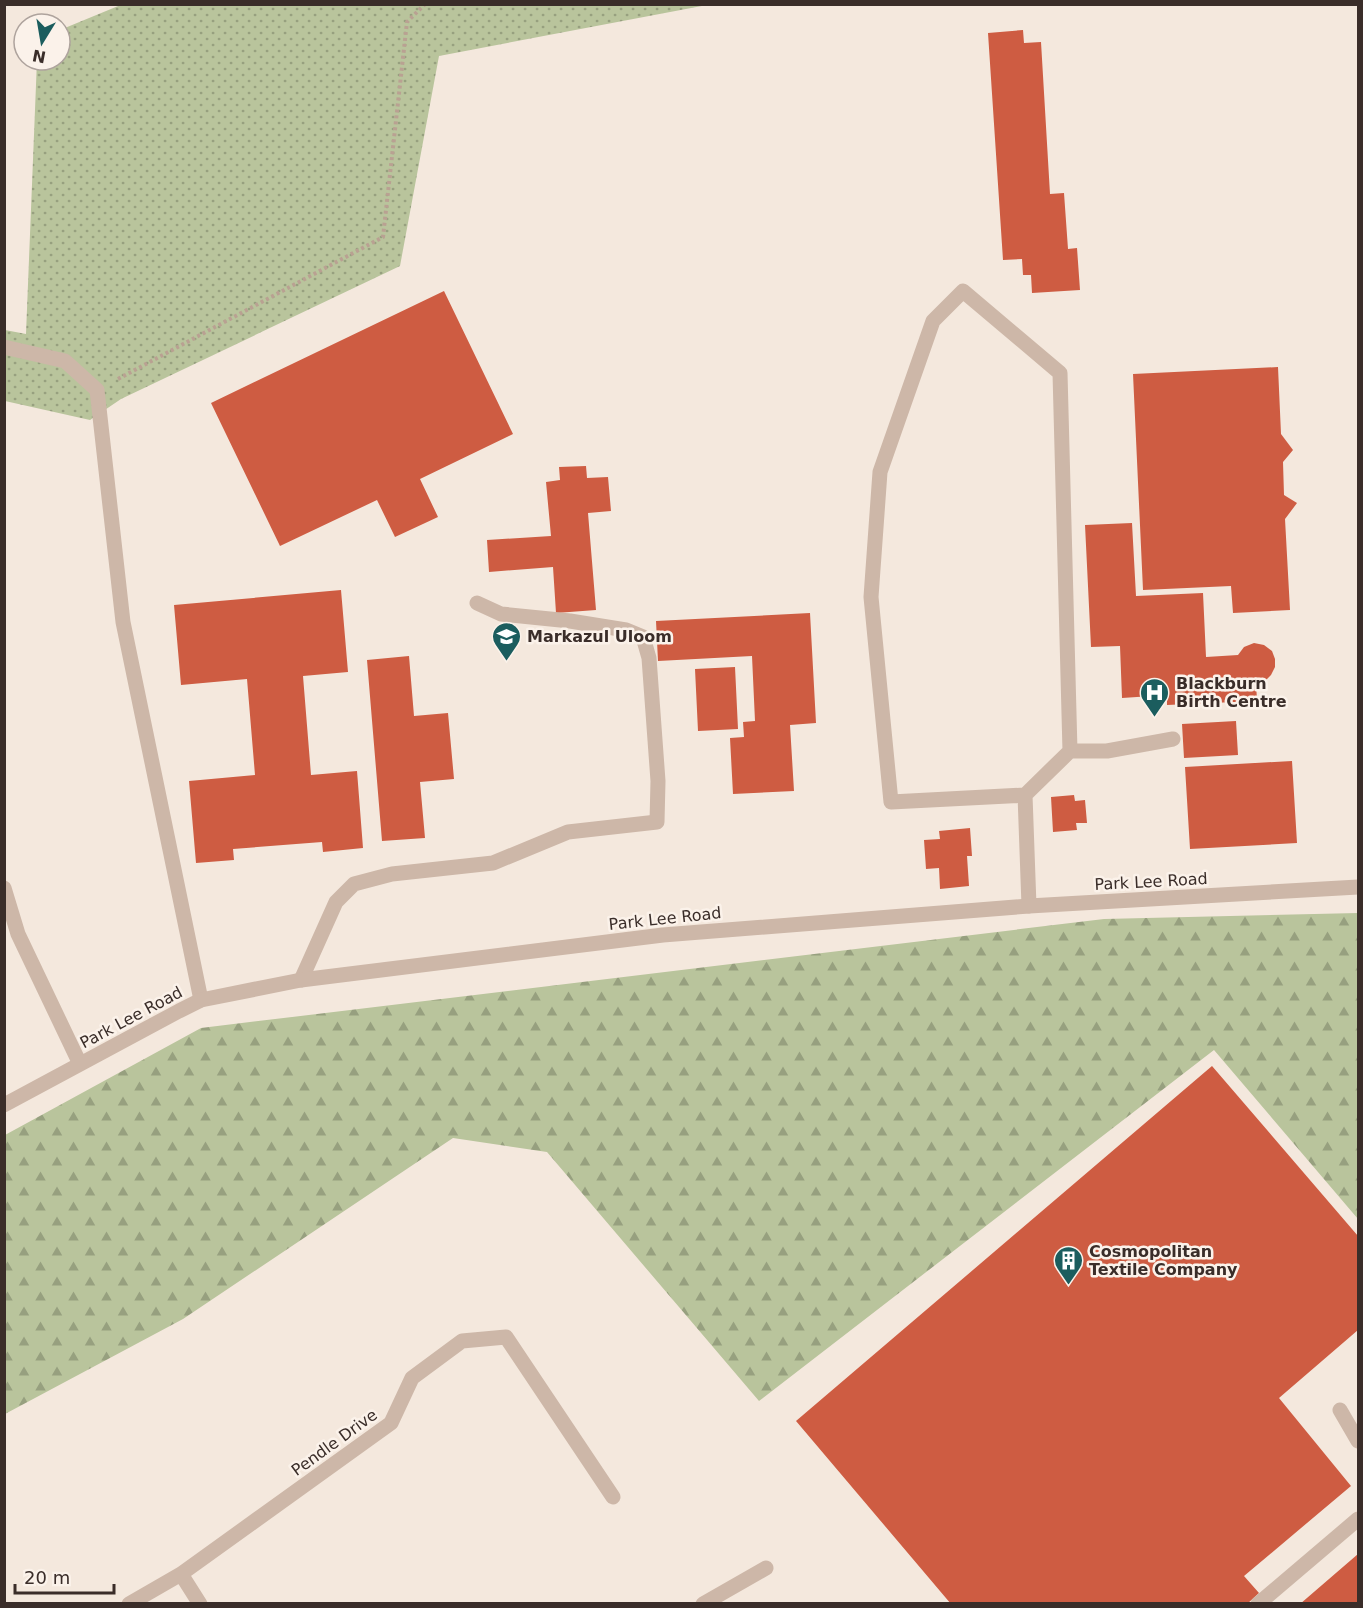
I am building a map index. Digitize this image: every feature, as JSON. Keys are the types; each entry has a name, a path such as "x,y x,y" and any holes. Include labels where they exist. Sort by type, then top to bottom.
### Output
{"street":[{"path":"1070,751 1060,373 963,291 933,321 880,472 871,597 891,802 1025,795 1070,751 1107,751 1173,739"},
{"path":"4,347 65,361 97,390 123,622 201,1000"},
{"path":"301,980 336,902 354,884 392,874 493,863 568,832 657,822 656,750 649,658 643,637 615,628 501,614 477,603"},
{"path":"1025,795 1029,906"},
{"name":"Park Lee Road","path":"4,1105 201,1000 301,980 663,935 1029,906 1359,887"},
{"path":"4,888 18,934 80,1064"},
{"name":"Pendle Drive","path":"129,1604 181,1574 391,1424 412,1378 462,1341 506,1337 613,1497"},
{"path":"1340,1410 1359,1441"},
{"path":"1258,1604 1359,1519"},
{"path":"703,1604 766,1568"},
{"path":"181,1574 200,1604"}],"path":[{"path":"97,390 383,237 407,22 425,4"}],"green space":[{"path":"123,4 707,5 439,56 400,266 121,399 90,420 5,401 5,330 26,334 37,72 72,72 72,25"},
{"path":"1358,913 1358,1219 1214,1050 759,1401 547,1152 453,1138 183,1319 5,1414 5,1135 201,1028 1104,919"}],"building":[{"path":"1023,30 1024,43 1041,42 1050,194 1064,193 1068,249 1077,248 1080,290 1032,293 1031,275 1023,275 1022,259 1003,260 988,33"},
{"path":"444,291 513,434 420,479 438,517 395,537 377,500 280,546 211,403"},
{"path":"1278,367 1281,434 1293,450 1283,462 1284,495 1297,503 1285,519 1290,610 1233,613 1231,586 1143,590 1133,374"},
{"path":"586,466 587,478 608,477 611,511 588,513 596,610 556,613 553,567 489,572 487,540 551,536 546,482 560,480 559,467"},
{"path":"1132,523 1136,596 1203,593 1206,657 1238,655 1244,647 1254,643 1264,645 1272,651 1275,667 1265,681 1256,682 1257,701 1167,705 1167,695 1122,698 1120,646 1091,647 1085,525"},
{"path":"341,590 348,672 303,676 311,775 357,771 363,848 323,852 322,842 233,849 234,860 196,863 189,781 255,775 247,679 181,685 174,605"},
{"path":"810,613 816,723 790,725 794,791 733,794 730,738 744,737 743,722 755,721 752,656 658,661 656,621"},
{"path":"409,656 414,716 448,713 454,779 420,782 425,838 382,841 367,660"},
{"path":"735,667 738,729 698,731 695,669"},
{"path":"1236,721 1238,755 1184,758 1182,724"},
{"path":"1292,761 1297,843 1190,849 1185,767"},
{"path":"1074,795 1075,801 1085,800 1087,823 1076,823 1077,830 1053,832 1051,797"},
{"path":"970,828 972,856 967,856 969,886 940,889 939,868 926,869 924,840 940,839 939,831"},
{"name":"Cosmopolitan Textile Company","path":"1212,1066 1358,1236 1358,1330 1279,1398 1351,1486 1244,1576 1259,1593 1247,1604 951,1604 796,1421"},
{"path":"1358,1554 1358,1604 1300,1604"}],"place":[{"name":"Markazul Uloom","path":"506,662"},
{"name":"Blackburn Birth Centre","path":"1155,718"},
{"name":"Cosmopolitan Textile Company","path":"1068,1286"}]}
